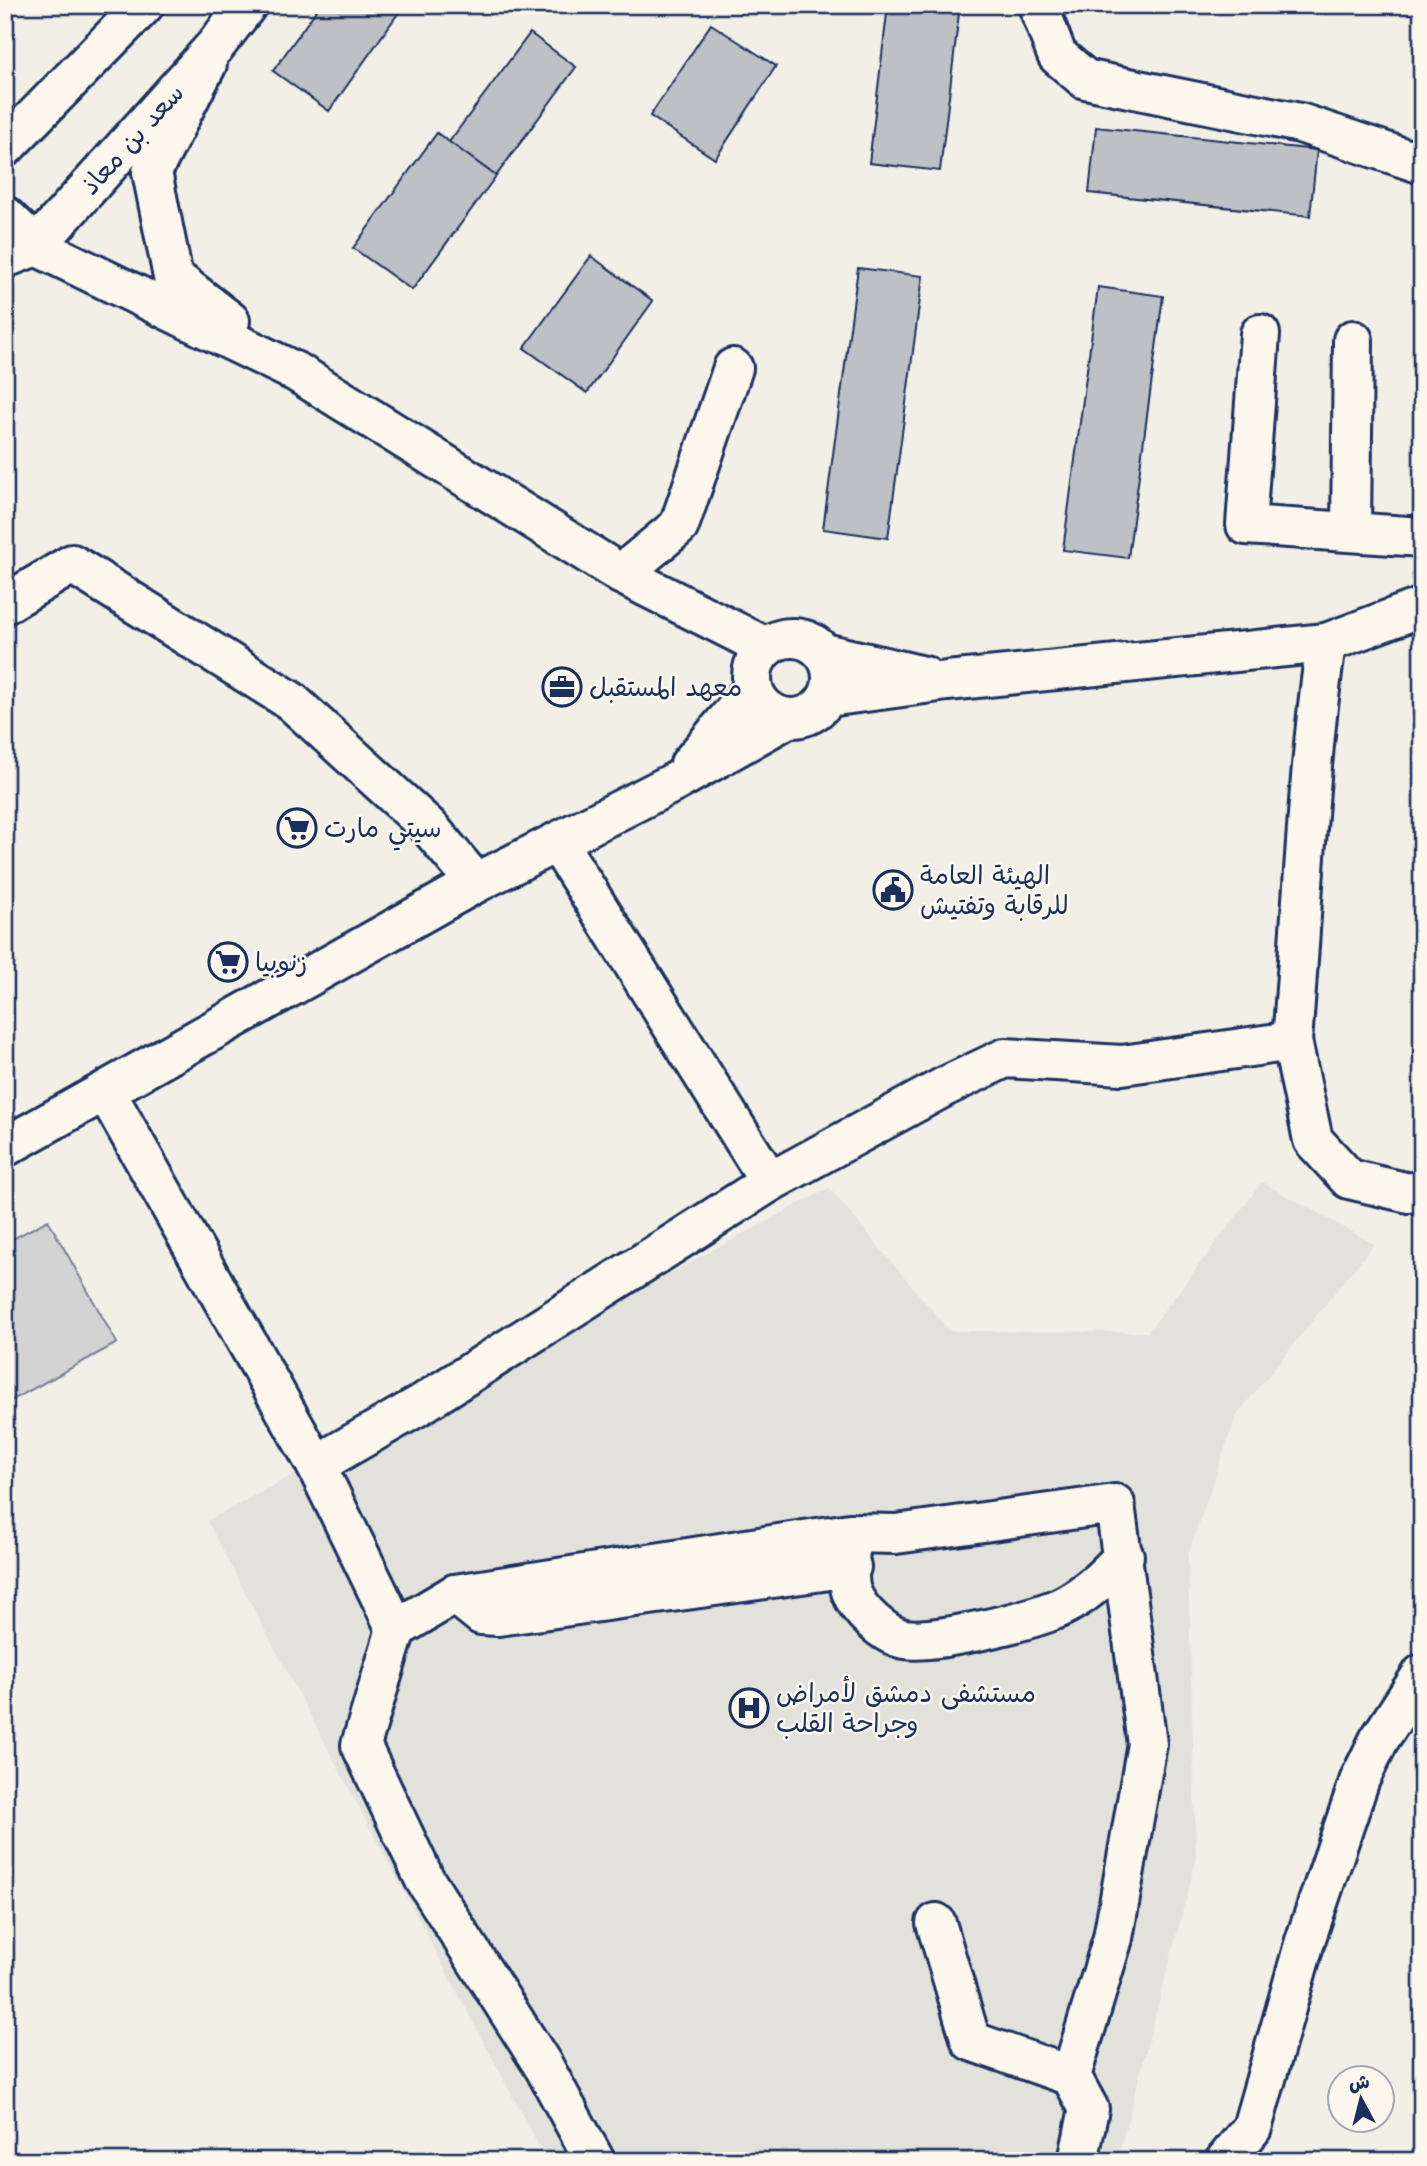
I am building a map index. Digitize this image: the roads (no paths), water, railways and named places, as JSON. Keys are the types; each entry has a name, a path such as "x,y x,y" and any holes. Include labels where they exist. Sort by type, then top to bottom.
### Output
{"street":[{"path":"5,146 144,5"},
{"name":"سعد بن معاذ","path":"21,252 216,45 247,5"},
{"path":"1038,5 1057,55 1069,69 1085,79 1300,123 1422,164"},
{"path":"216,45 152,172 173,277 298,373 621,574 766,647"},
{"path":"5,216 21,252 298,373"},
{"path":"1260,334 1246,525 1422,537"},
{"path":"1351,532 1353,340"},
{"path":"621,574 679,526 733,368"},
{"path":"5,604 72,564 291,701 429,827 476,883"},
{"path":"828,697 947,681 1326,643 1422,607"},
{"path":"824,653 831,667 832,683 828,697 817,710 803,717 788,718 773,714 761,704 753,690 751,674 756,659 766,647 780,639 796,638 811,643 824,653 947,681"},
{"path":"1326,643 1310,781 1308,846 1292,1041 1313,1140 1349,1179 1409,1193 1422,1190"},
{"path":"676,782 753,690"},
{"path":"5,1147 106,1093 476,883 676,782 788,718"},
{"path":"558,842 770,1182"},
{"path":"316,1465 420,1405 770,1182 944,1087 1005,1058 1122,1065 1292,1041"},
{"path":"106,1093 316,1465 396,1629"},
{"path":"595,2161 544,2067 425,1880 361,1745 396,1629 455,1594 850,1550 896,1534 1115,1504 1147,1744 1113,1938 1071,2076"},
{"path":"850,1550 851,1591 877,1627 906,1640 960,1635 1064,1606 1092,1589 1124,1556"},
{"path":"1225,2161 1252,2128 1305,1941 1360,1779 1379,1740 1422,1674"},
{"path":"936,1923 971,2041 1071,2076 1089,2109 1078,2161"}],"place":[{"name":"معهد المستقبل","path":"562,687"},
{"name":"سيتي مارت","path":"297,828"},
{"name":"الهيئة العامة للرقابة وتفتيش","path":"893,890"},
{"name":"زنوبيا","path":"228,962"},
{"name":"مستشفى دمشق لأمراض وجراحة القلب","path":"749,1708"}]}
